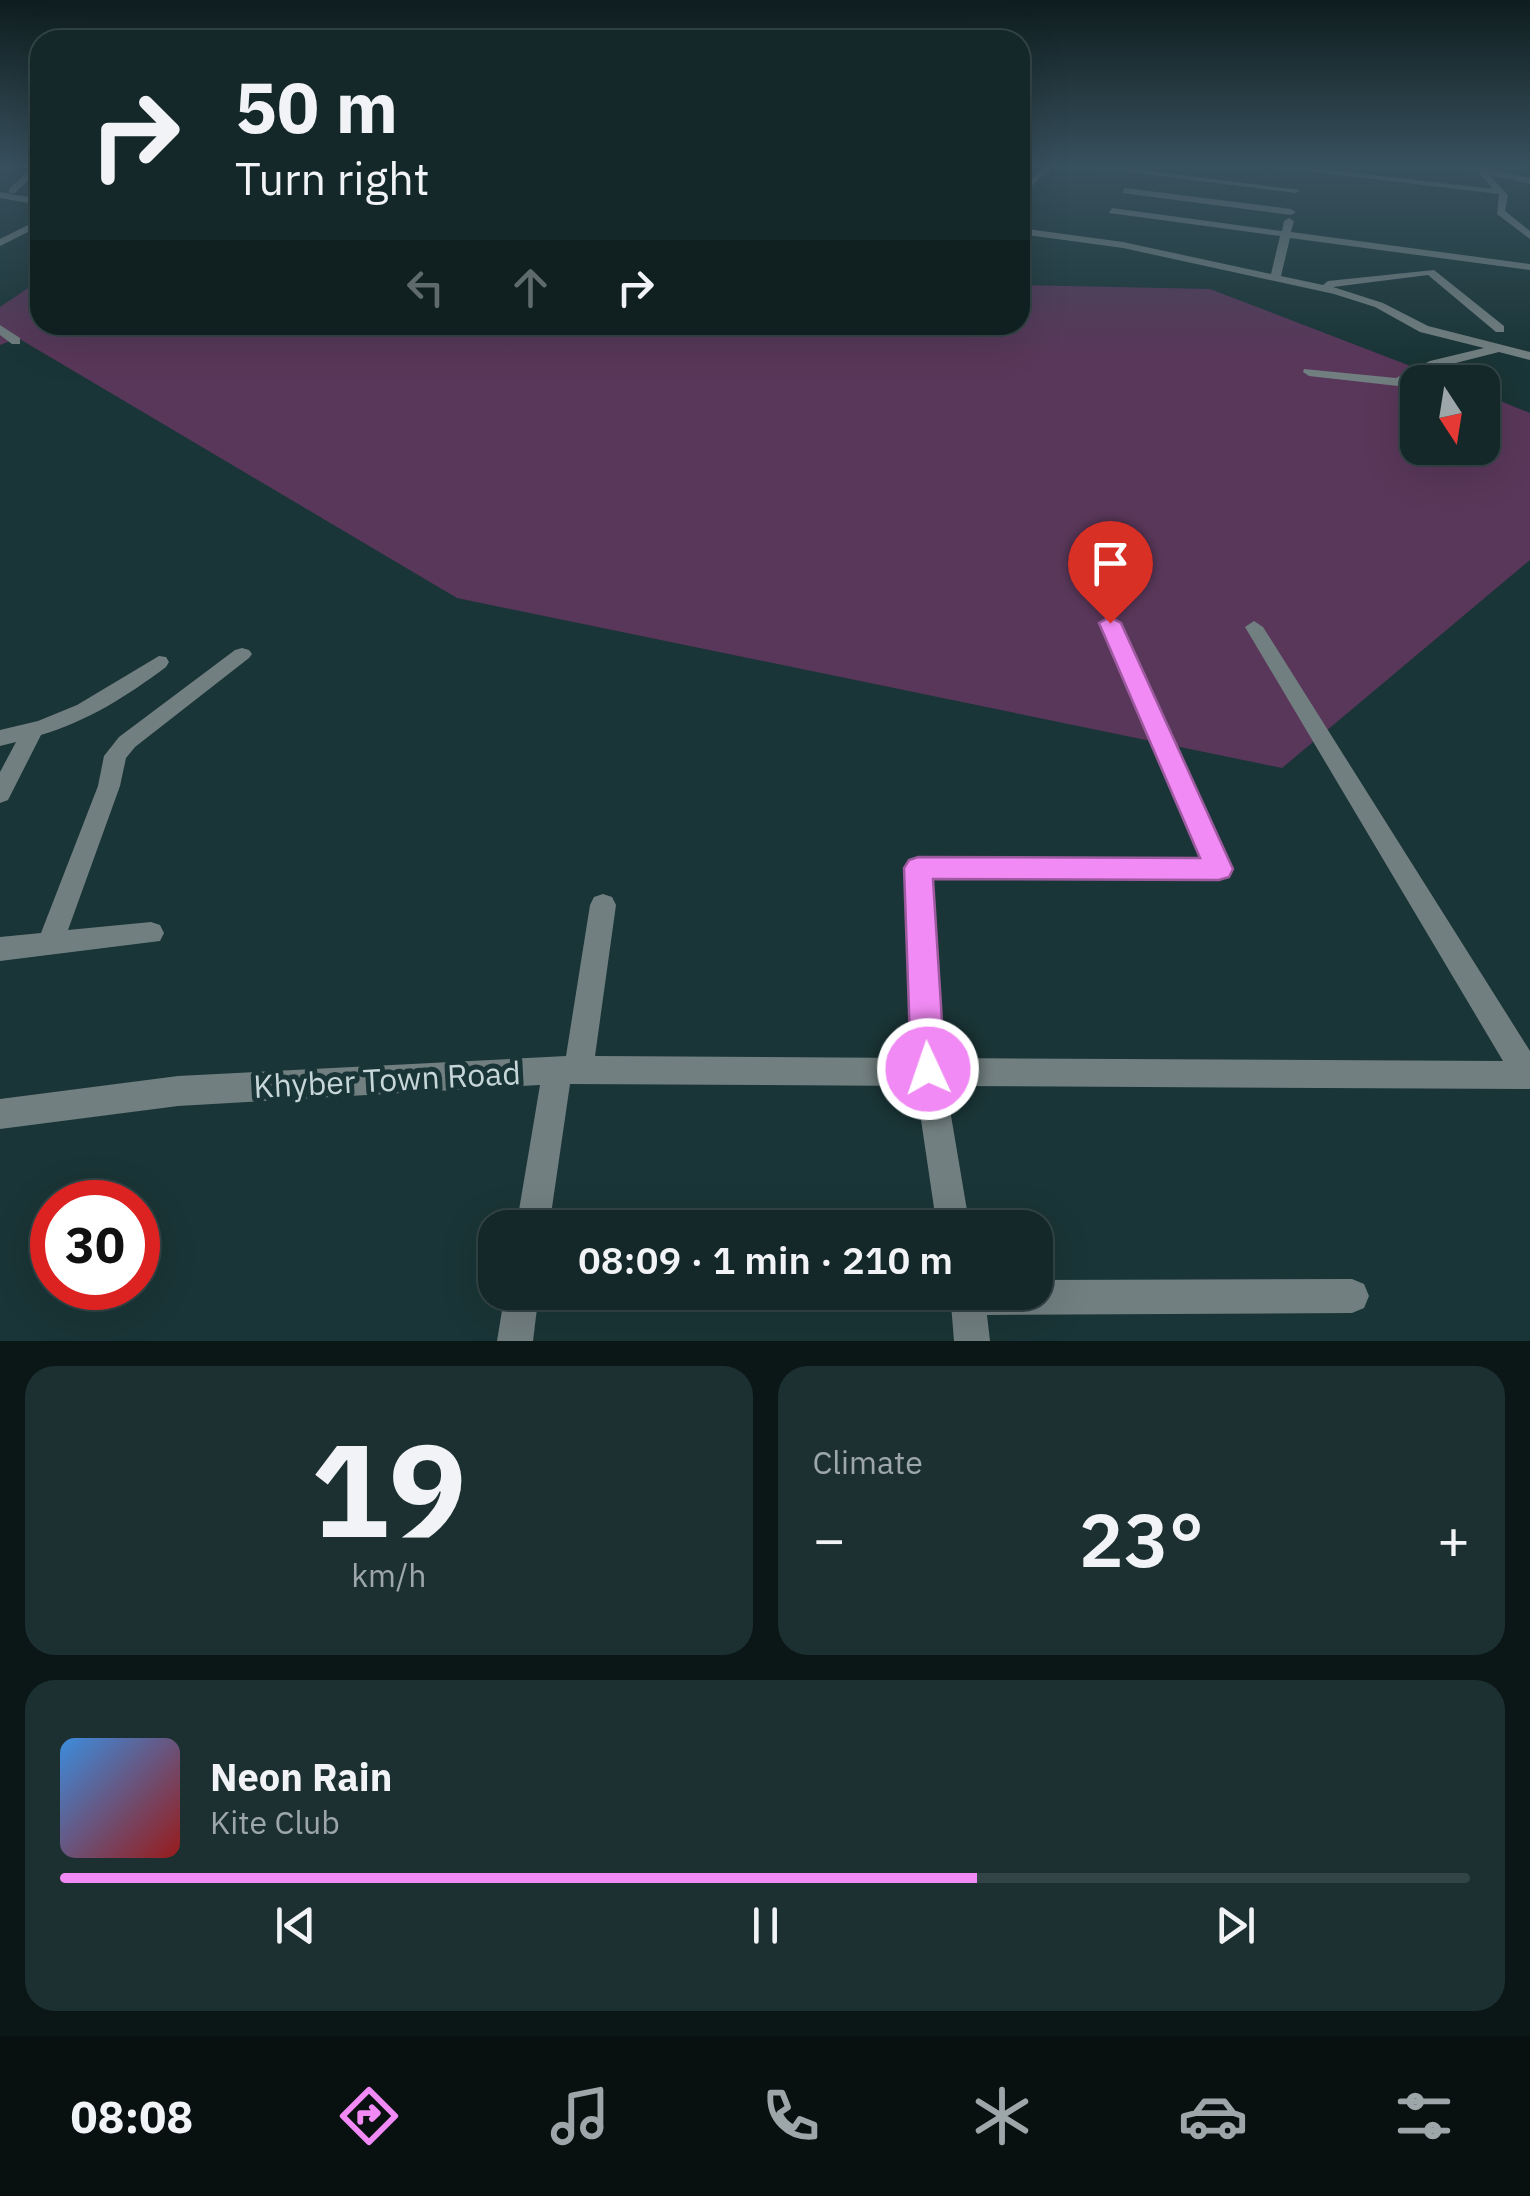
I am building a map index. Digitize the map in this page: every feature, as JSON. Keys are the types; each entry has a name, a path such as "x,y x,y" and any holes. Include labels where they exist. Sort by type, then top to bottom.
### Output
{"street":[{"path":"0,244 28,229"},
{"path":"1088,241 1098,229"},
{"path":"1251,229 1530,267"},
{"path":"1275,278 1287,229"},
{"path":"1030,232 1314,286 1367,300 1424,329 1530,356"},
{"path":"1314,286 1430,272 1500,328"},
{"path":"0,329 16,341"},
{"path":"1310,372 1398,382 1436,364 1500,348"},
{"path":"951,1210 928,1069 918,868 1219,869 1110,623"},
{"path":"1254,627 1529,1075"},
{"path":"50,944 109,786 115,756 127,742 242,654"},
{"path":"0,738 32,732 106,702 159,662"},
{"path":"0,794 32,732"},
{"path":"602,905 568,1070 1529,1075"},
{"path":"0,949 152,933"},
{"name":"Khyber Town Road","path":"0,1114 178,1091 568,1070 536,1210"},
{"path":"1053,1296 1352,1296"},
{"path":"515,1341 519,1310"},
{"path":"969,1310 972,1341"}],"shaded area":[{"path":"1030,285 1210,289 1408,365 1400,365 1400,465 1500,465 1500,401 1530,413 1530,560 1282,768 457,598 18,338 0,345 0,307 30,287 30,335 1030,335"}],"route":[{"path":"928,1069 918,868 1219,869 1110,623"}]}
